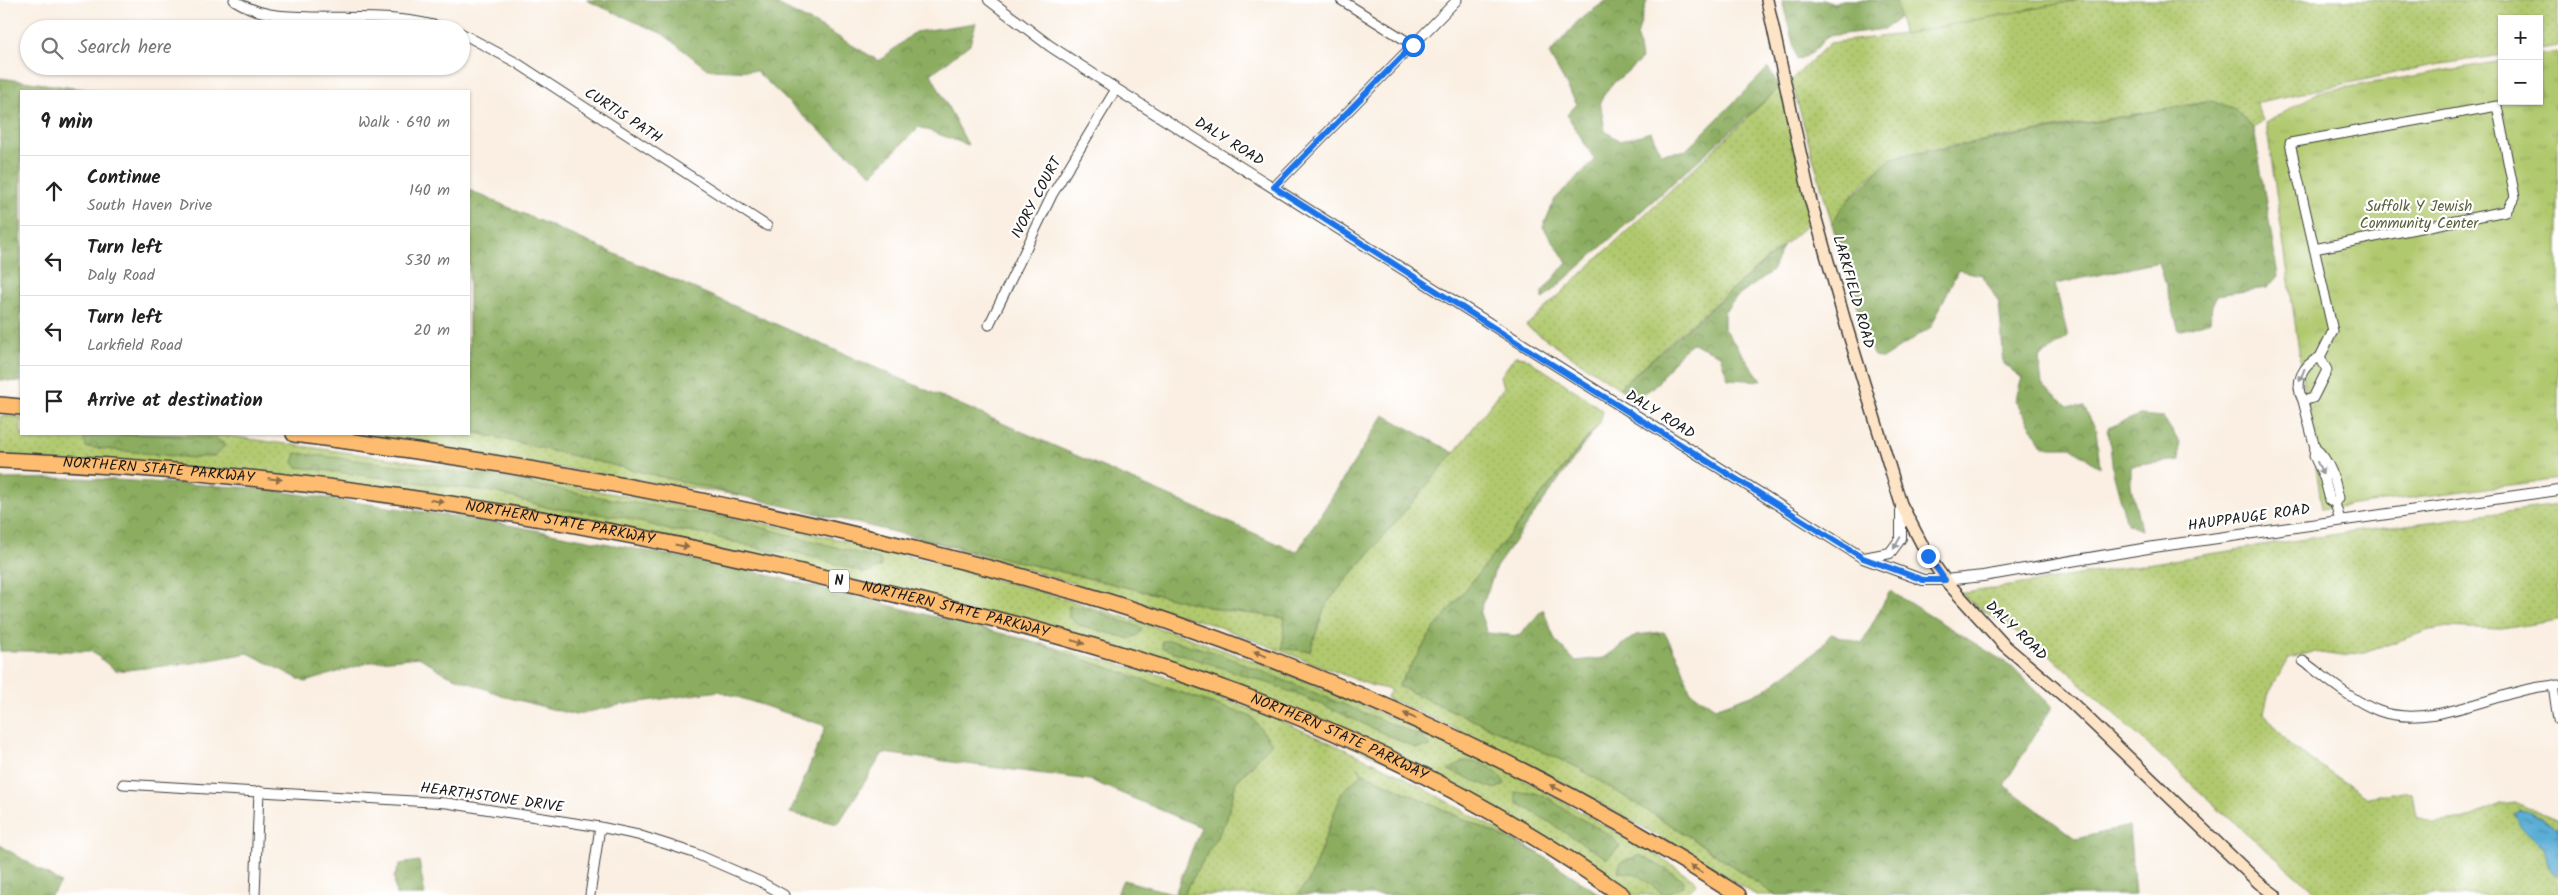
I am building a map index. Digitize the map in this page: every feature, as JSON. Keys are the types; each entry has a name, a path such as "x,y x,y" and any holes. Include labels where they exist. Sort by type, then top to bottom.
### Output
{"highway":[{"path":"0,405 20,407"},
{"path":"301,435 503,464 714,504 930,553 1024,577 1127,608 1229,642 1328,681 1458,739 1616,821 1738,895"},
{"name":"NORTHERN STATE PARKWAY","path":"0,460 199,471 333,486 476,506 720,554 1001,620 1193,677 1325,729 1399,764 1479,806 1555,851 1622,895"}],"main road":[{"name":"LARKFIELD ROAD","path":"1767,0 1810,198 1901,504 1928,556 1945,580"},
{"name":"DALY ROAD","path":"1945,580 2004,645 2072,703 2252,877 2275,895"}],"street":[{"path":"234,0 250,10 274,15 407,20"},
{"name":"DALY ROAD","path":"989,0 1050,46 1116,89 1274,187 1516,342 1863,558 1923,580 1945,580"},
{"path":"1341,0 1413,45"},
{"path":"1274,187 1457,0"},
{"name":"CURTIS PATH","path":"470,38 517,63 767,226"},
{"name":"IVORY COURT","path":"988,325 1052,195 1116,89"},
{"path":"2314,249 2506,211 2515,197 2497,106 2290,143 2314,249 2334,331 2320,357 2308,362 2299,379 2299,394 2303,401 2315,448 2322,454 2333,473 2339,498 2335,503 2340,520"},
{"path":"2303,401 2313,398 2327,370 2320,357"},
{"name":"HAUPPAUGE ROAD","path":"1945,580 2340,520 2558,490"},
{"path":"1863,558 1890,553 1902,538 1901,504"},
{"path":"2303,661 2362,703 2380,711 2406,715 2422,715 2463,707 2519,690 2555,685 2558,720"},
{"name":"HEARTHSTONE DRIVE","path":"123,784 447,803 600,827 638,835 694,853 761,882 784,895"},
{"path":"255,895 258,791"},
{"path":"590,895 600,827"}],"green space":[{"path":"586,0 768,0 823,28 879,61 915,32 976,23 970,44 931,74 968,145 919,127 872,174 807,120 756,71 707,69 663,34"},
{"path":"1607,0 1647,0 1637,36 1641,60 1610,86 1600,101 1605,131 1620,141 1651,132 1661,153 1685,151 1768,68 1780,87 1543,299 1543,291 1567,262 1543,227 1555,199 1595,160 1567,115 1577,104 1549,54 1578,21"},
{"path":"1782,0 1823,0 1834,4 1842,0 1903,0 1905,12 1885,29 1827,36 1810,53 1797,59"},
{"path":"1896,0 2078,0 1903,34"},
{"path":"2078,0 2558,0 2558,46 2543,48 2543,15 2498,15 2498,56 2428,66 2255,103 2263,120 2254,129 2235,109 2211,101 1905,154 1884,165 1864,183 1845,204 1832,224 1791,80 1830,43 1903,34"},
{"name":"Suffolk Y Jewish Community Center","path":"2558,52 2558,479 2322,509 2266,123 2319,92 2498,62 2498,105 2543,105 2543,54"},
{"path":"0,78 90,90 20,90 20,382 0,380"},
{"path":"1780,87 1813,220 1619,388 1526,326"},
{"path":"2212,101 2235,109 2254,129 2278,276 2267,288 2217,295 2212,305 2210,321 2179,331 2159,262 2055,284 2068,337 2039,358 2042,385 2068,406 2084,407 2096,430 2100,468 2071,447 2044,447 2015,401 2022,378 2004,364 1999,303 1982,275 1958,270 1931,327 1882,359 1873,355 1832,224 1841,208 1891,158"},
{"path":"470,190 1297,552 1384,415 1454,453 1326,604 1310,651 1282,649 1285,618 1222,610 470,431"},
{"path":"1783,246 1772,271 1737,297 1724,312 1724,329 1762,381 1728,379 1720,355 1692,343 1679,354 1655,386 1635,399 1619,388"},
{"path":"1515,356 1524,357 1603,411 1600,422 1434,629 1398,686 1577,767 1690,837 1775,895 1756,895 1667,841 1575,789 1482,741 1386,698 1391,690 1370,685 1214,625 920,538 1222,610 1285,618 1309,651 1326,604 1454,453 1504,387 1501,376"},
{"path":"2140,415 2163,417 2179,442 2180,460 2131,466 2131,486 2141,530 2127,524 2113,471 2108,428"},
{"path":"0,416 20,417 20,435 221,435 516,476 697,509 879,548 1042,592 1172,632 1271,667 1435,736 1521,778 1659,856 1696,881 1695,886 1683,895 1626,895 1491,806 1112,645 617,527 0,456"},
{"path":"1600,422 1496,567 1480,613 1487,633 1519,636 1543,609 1555,640 1575,661 1604,658 1636,635 1664,632 1681,663 1690,691 1715,708 1763,691 1817,651 1831,634 1862,643 1890,591 2013,667 2052,707 2004,785 2076,839 2129,826 2135,895 1775,895 1690,837 1577,767 1398,686 1434,629"},
{"path":"470,431 744,496 345,435 470,435"},
{"path":"83,435 160,435 215,438 226,445 215,456 192,458 86,447"},
{"path":"296,453 490,476 730,519 880,559 881,567 866,573 791,551 774,552 691,531 672,531 623,517 549,508 494,492 297,467 293,462"},
{"path":"79,478 255,488 487,521 748,570 1024,639 1252,717 1272,743 1236,782 1226,821 1183,895 1116,895 1123,880 1175,894 1201,827 1090,780 883,753 838,824 790,813 826,726 719,691 619,705 575,715 506,697 444,673 419,657 370,662 305,682 248,653 193,663 116,671 91,651 0,651 0,479"},
{"path":"2558,505 2558,620 2502,629 2438,627 2370,651 2342,656 2313,652 2289,658 2269,692 2264,713 2291,746 2367,797 2405,791 2412,794 2416,816 2434,823 2465,819 2501,804 2514,802 2558,821 2558,895 2319,895 2222,812 2052,657 1959,594 2330,535"},
{"path":"1069,606 1090,609 1142,628 1139,634 1130,639 1079,625 1069,617"},
{"path":"1024,639 1160,675 1284,722 1393,771 1540,854 1363,773 1358,766 1362,774 1342,793 1310,879 1297,895 1183,895 1226,821 1236,782 1255,763 1252,717"},
{"path":"1162,641 1174,641 1217,653 1421,736 1431,746 1415,748 1323,705 1268,683 1162,648"},
{"path":"1464,761 1488,767 1502,778 1505,784 1495,789 1448,770"},
{"path":"1363,773 1540,854 1601,895 1297,895 1310,879 1342,792"},
{"path":"1515,792 1536,793 1550,799 1567,811 1612,836 1620,847 1607,858 1517,803"},
{"path":"0,845 61,883 51,895 0,895"},
{"path":"1640,855 1683,879 1683,886 1664,895 1637,874 1618,872 1621,862"},
{"path":"419,861 425,895 396,895 394,877 400,864"}],"water":[{"path":"2519,810 2529,812 2558,829 2558,876 2554,876 2548,866 2544,847 2522,828 2513,813"}],"route":[{"path":"1413,45 1274,187 1516,342 1863,558 1923,580 1945,580 1928,556"}]}
